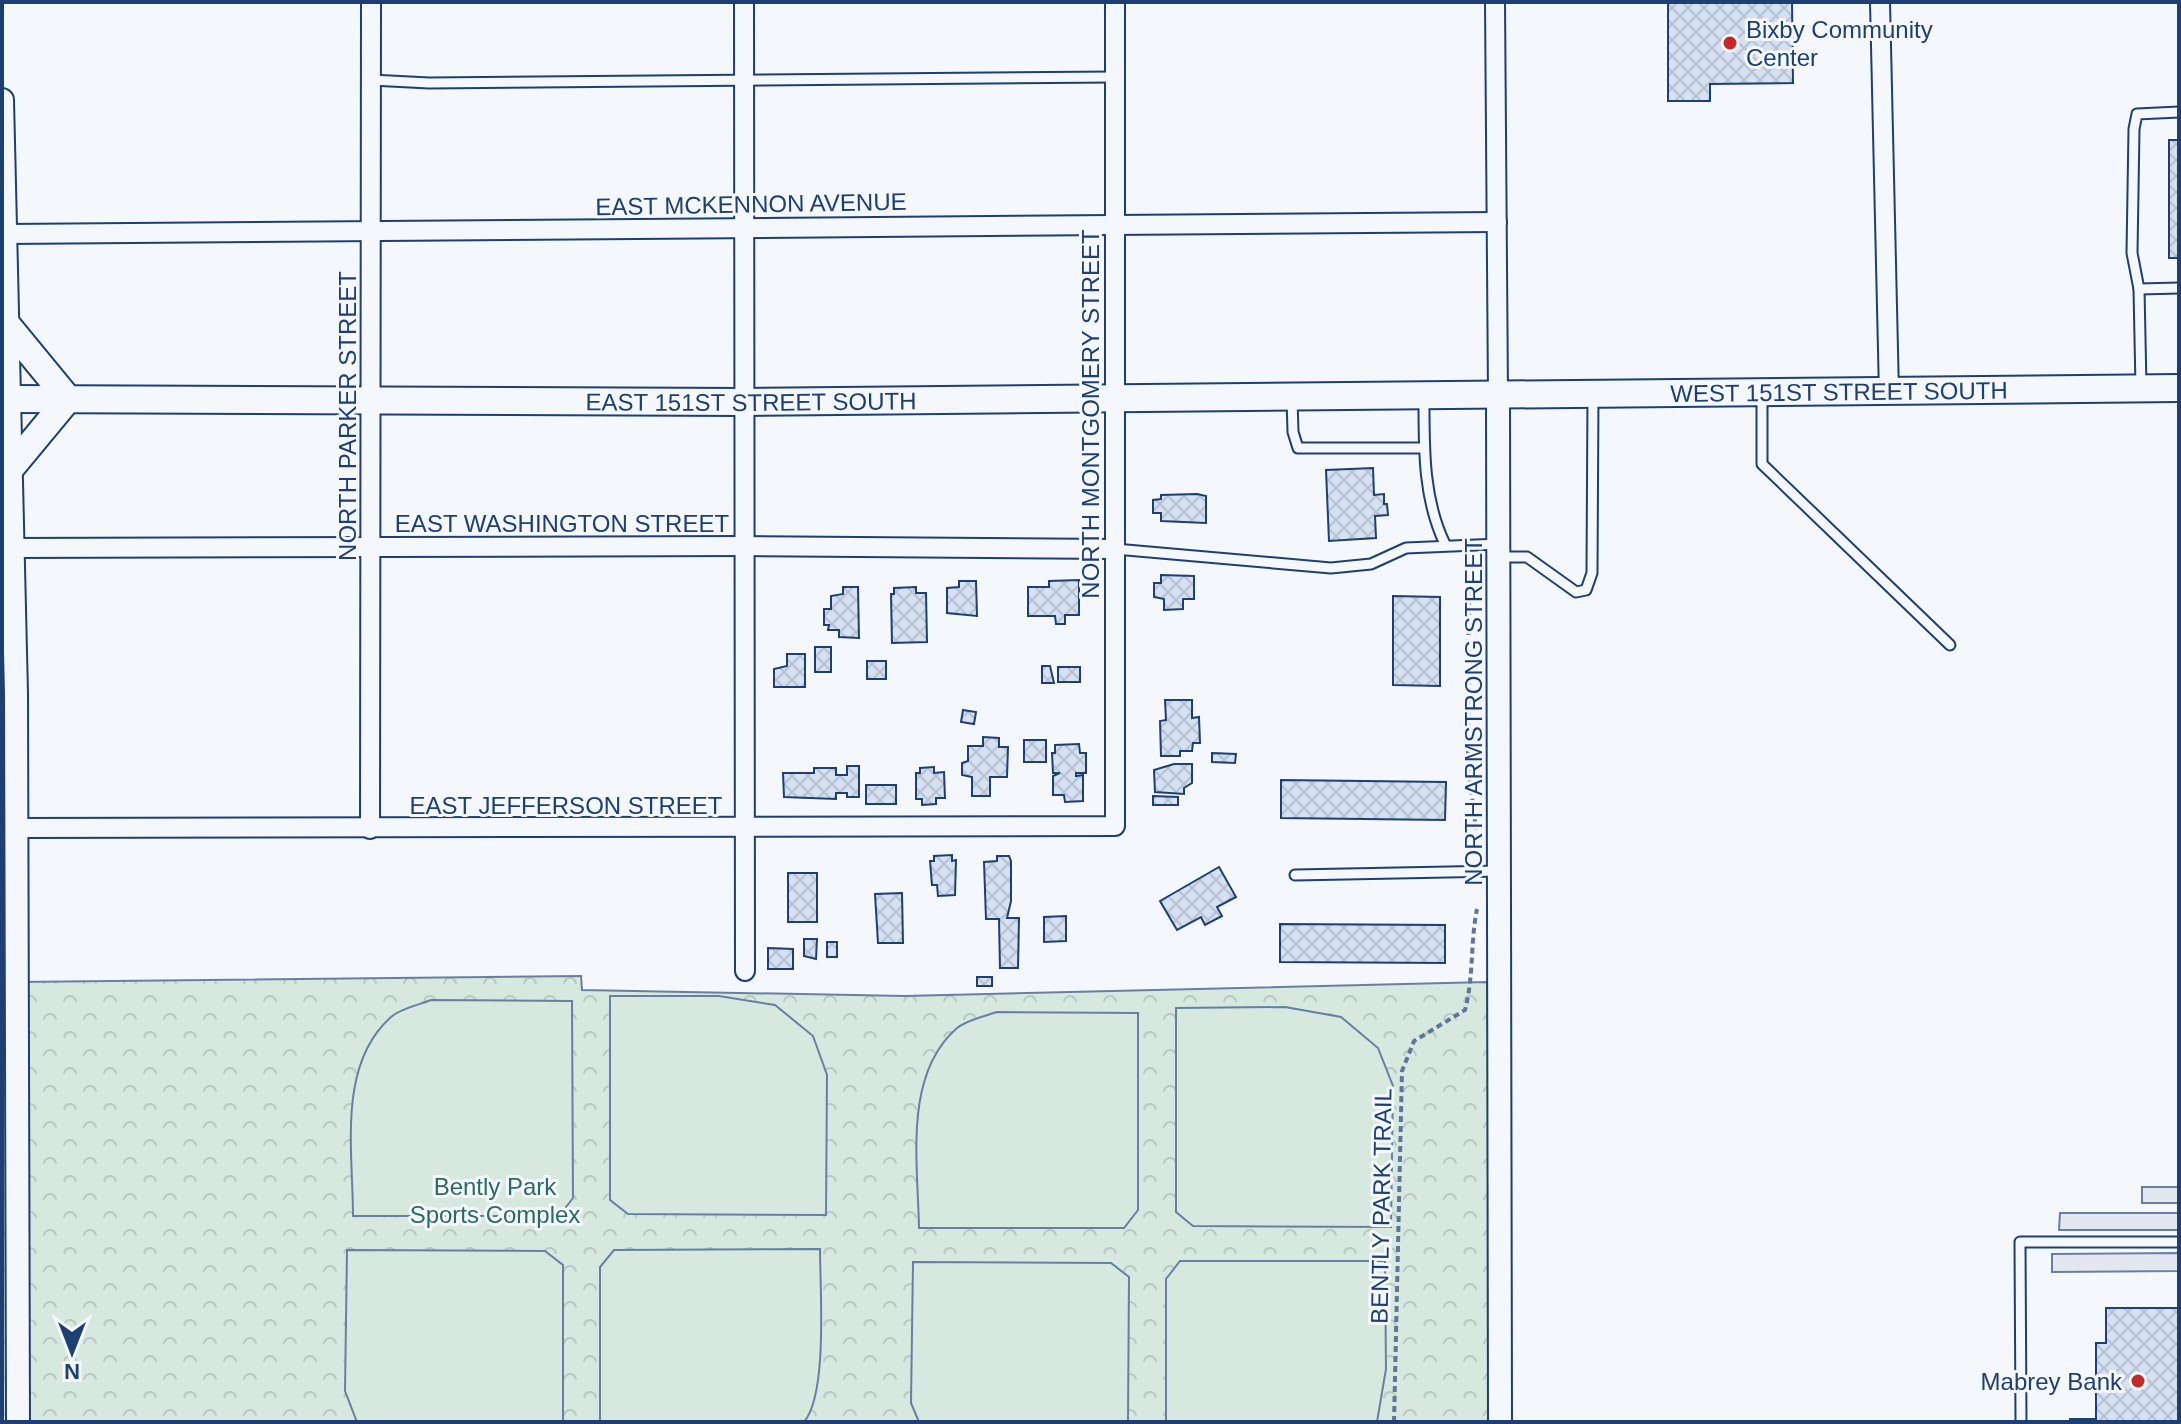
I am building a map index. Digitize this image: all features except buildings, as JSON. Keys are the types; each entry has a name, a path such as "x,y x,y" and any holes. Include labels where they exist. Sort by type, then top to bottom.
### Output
{"main road":[{"path":"8,326 68,399 10,469"},
{"name":"WEST 151ST STREET SOUTH","path":"1498,396 1889,394 2179,388"},
{"name":"EAST 151ST STREET SOUTH","path":"6,399 744,402 1498,396"}],"street":[{"name":"NORTH PARKER STREET","path":"370,829 371,2"},
{"path":"744,2 742,829 745,971"},
{"name":"NORTH MONTGOMERY STREET","path":"1115,2 1115,826"},
{"name":"NORTH ARMSTRONG STREET","path":"1495,2 1499,551 1491,872 1500,1422"},
{"path":"1880,2 1889,394"},
{"path":"2,100 8,326 6,399 16,694 18,1422"},
{"name":"EAST MCKENNON AVENUE","path":"6,234 1497,222"},
{"name":"EAST WASHINGTON STREET","path":"11,548 743,546 1114,549"},
{"name":"EAST JEFFERSON STREET","path":"16,828 1115,826"}],"lane":[{"path":"371,80 429,83 1114,77"},
{"path":"2141,388 2139,289 2132,253 2137,114 2179,112"},
{"path":"2139,289 2179,288"},
{"path":"1114,549 1331,568 1371,564 1406,548 1470,545 1527,557 1576,592 1586,590 1592,573 1593,395"},
{"path":"1762,395 1762,464 1950,645"},
{"path":"1424,396 1424,448 1435,523 1445,544"},
{"path":"1292,397 1293,432 1298,448 1424,448"},
{"path":"1295,875 1491,872"},
{"path":"2021,1422 2020,1242 2179,1242"}],"path":[{"name":"BENTLY PARK TRAIL","path":"1394,1422 1402,1071 1414,1041 1465,1010 1473,981 1470,943 1491,872 1468,764 1470,545"}],"green space":[{"name":"Bently Park Sports Complex","path":"2,890 18,982 581,976 582,990 905,996 1487,982 1495,1422 2,1422"},
{"path":"610,996 719,996 775,1005 813,1036 827,1075 826,1215 628,1214 610,1200"},
{"path":"431,1000 572,1001 573,1198 559,1216 353,1216 352,1110 362,1059 374,1037 391,1017"},
{"path":"1285,1007 1341,1017 1378,1048 1393,1086 1391,1227 1193,1226 1176,1212 1176,1008"},
{"path":"997,1012 1138,1013 1138,1210 1124,1228 919,1228 917,1121 928,1070 940,1047 957,1028"},
{"path":"820,1249 820,1366 812,1408 804,1422 600,1422 600,1267 614,1250"},
{"path":"347,1250 545,1251 563,1265 563,1422 357,1422 345,1391"},
{"path":"1180,1261 1385,1261 1386,1369 1377,1422 1166,1422 1166,1279"},
{"path":"913,1262 1111,1263 1129,1277 1128,1422 919,1422 911,1403"}],"shaded area":[{"path":"2142,1187 2179,1187 2179,1203 2142,1203"},
{"path":"2060,1213 2179,1213 2179,1230 2059,1230"},
{"path":"2179,1253 2179,1271 2052,1272 2052,1254"}],"place":[{"name":"Bixby Community Center","path":"1730,43"},
{"name":"Mabrey Bank","path":"2138,1381"}]}
